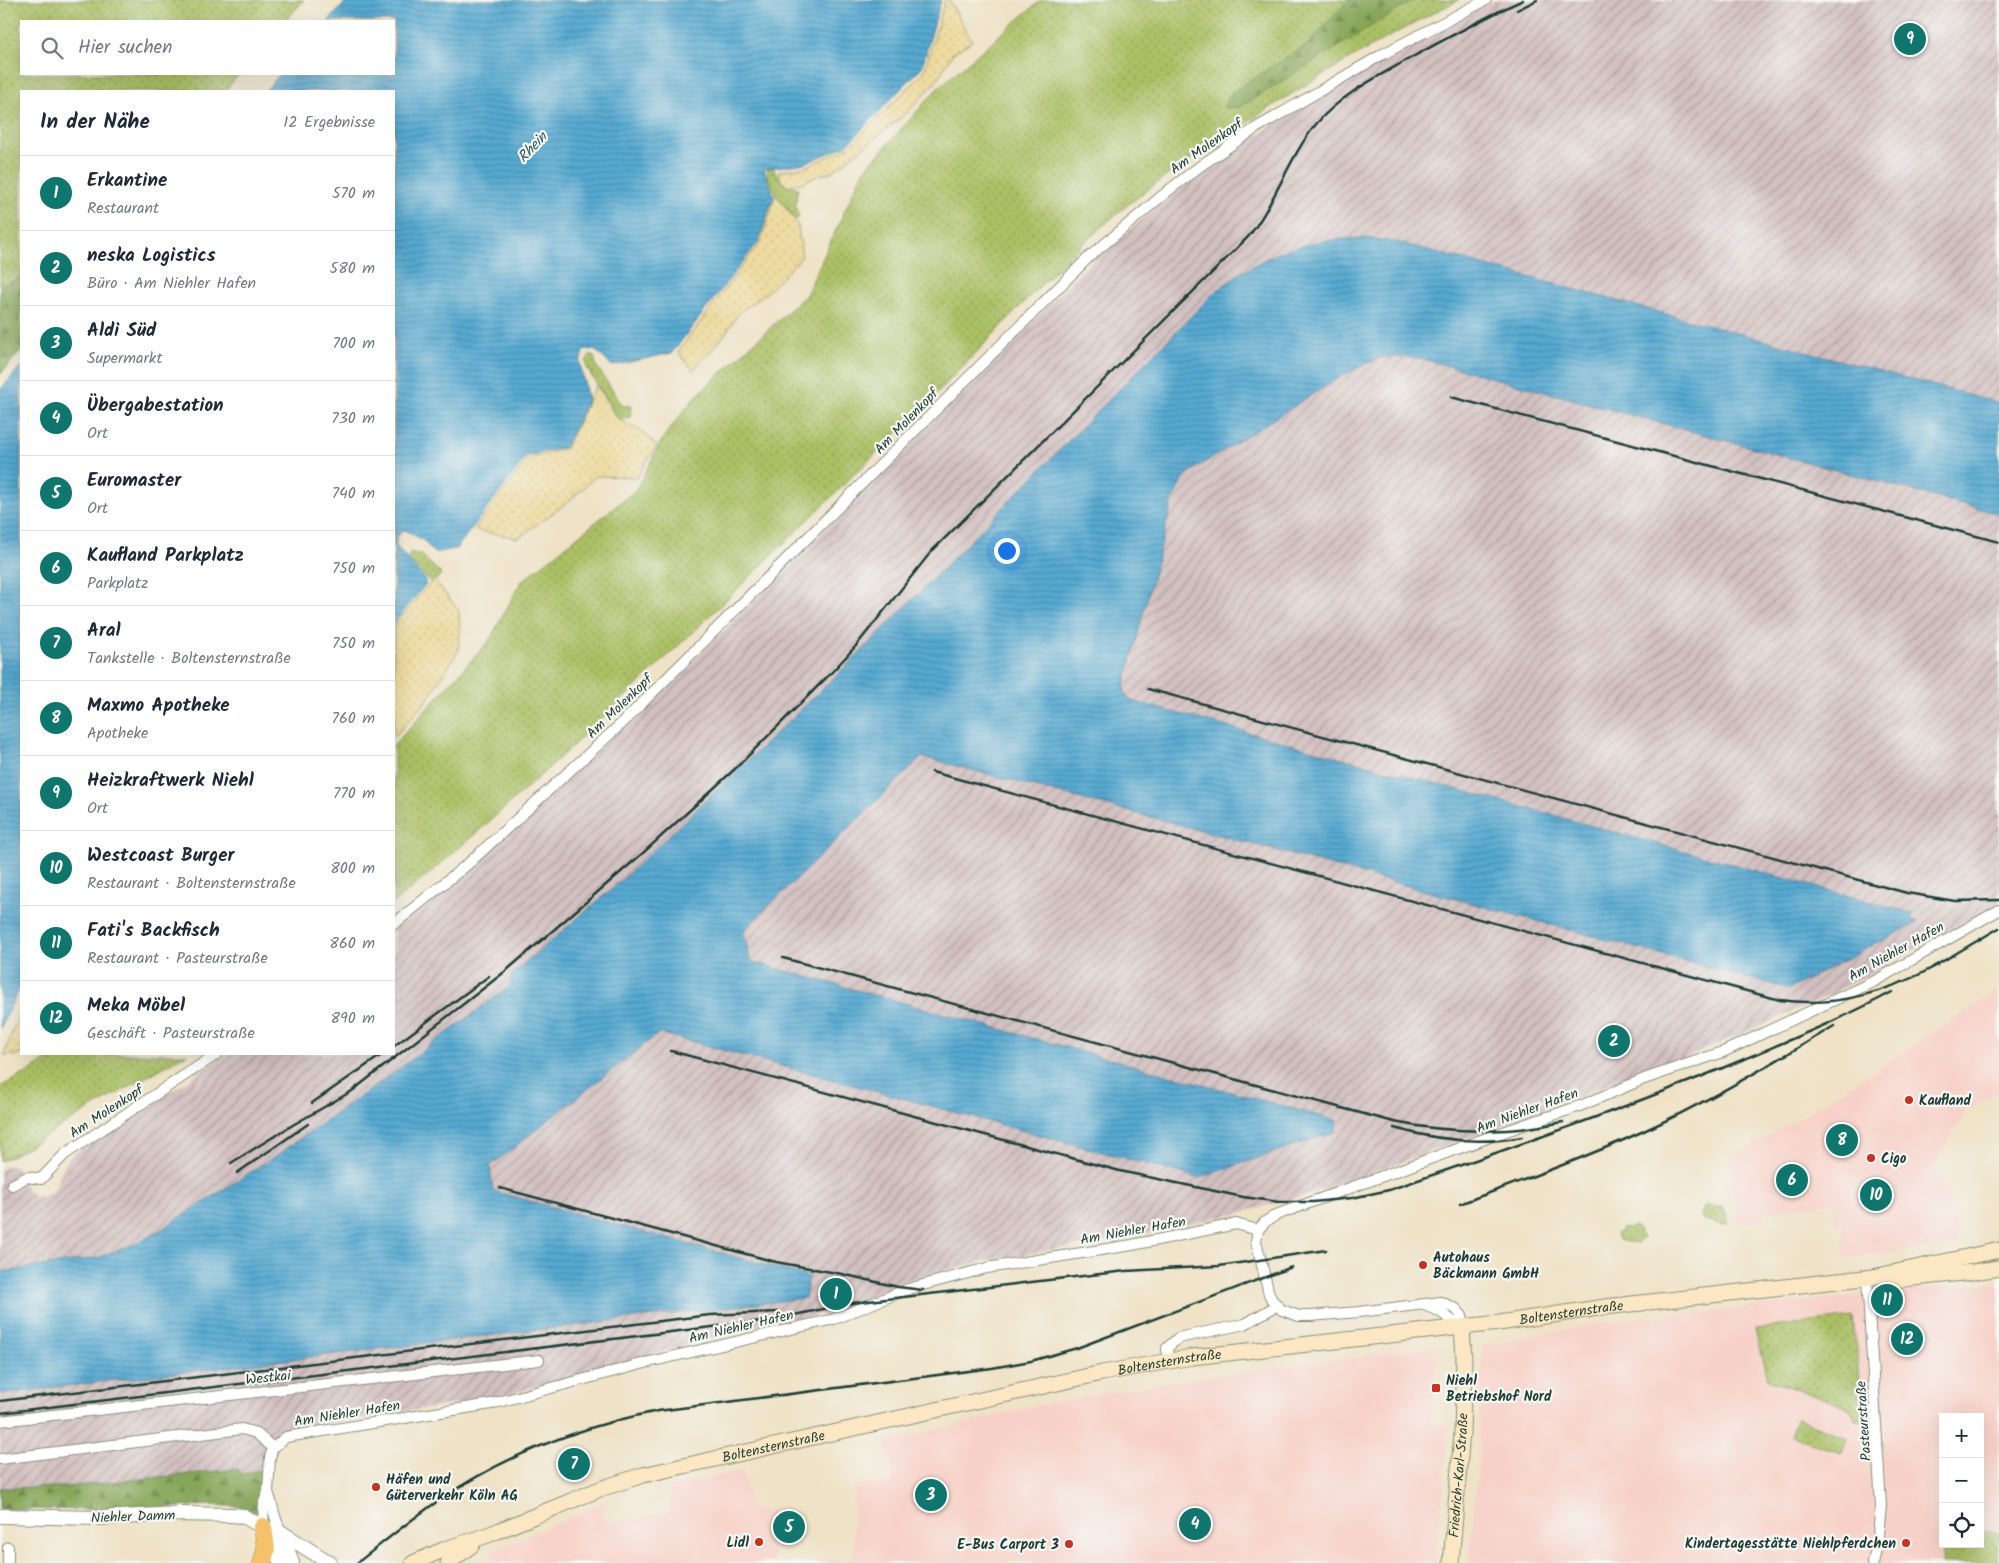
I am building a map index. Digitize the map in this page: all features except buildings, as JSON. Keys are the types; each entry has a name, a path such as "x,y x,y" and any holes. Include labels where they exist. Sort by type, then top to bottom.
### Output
{"highway":[{"path":"262,1563 266,1550 263,1527"}],"main road":[{"name":"Boltensternstraße","path":"413,1563 484,1537 600,1489 643,1475 1102,1373 1168,1361 1462,1328 1606,1307 1870,1277 1999,1250"},
{"name":"Boltensternstraße","path":"1870,1277 1891,1280 1999,1268"},
{"name":"Friedrich-Karl-Straße","path":"1451,1563 1462,1433 1464,1358 1462,1328"},
{"name":"Boltensternstraße","path":"453,1561 484,1537"}],"street":[{"name":"Am Molenkopf","path":"395,923 469,863 620,725 1089,257 1169,190 1256,128 1383,54 1486,0"},
{"name":"Am Niehler Hafen","path":"273,1448 286,1438 491,1404 649,1362 818,1323 851,1313 908,1289 986,1268 1132,1245 1236,1224 1258,1230 1265,1222 1276,1215 1580,1106 1644,1079 1723,1052 1875,981 1999,910"},
{"name":"Am Molenkopf","path":"12,1185 27,1177 41,1179 65,1154 215,1055"},
{"path":"1258,1230 1256,1241 1268,1294 1276,1306 1289,1314 1310,1316 1441,1302 1456,1309 1462,1316 1462,1328"},
{"name":"Pasteurstraße","path":"1870,1277 1882,1506 1873,1563"},
{"path":"1168,1361 1167,1348 1178,1338 1245,1324 1276,1306"},
{"name":"Westkai","path":"0,1421 539,1360"},
{"path":"0,1459 242,1429 256,1433 273,1448 269,1462 268,1492 264,1502 263,1527 281,1563"},
{"path":"268,1492 272,1502 273,1515 282,1533 292,1563"},
{"name":"Niehler Damm","path":"0,1516 100,1518 178,1514 231,1514 243,1516 263,1527 282,1533 330,1563"},
{"path":"8,1547 8,1563"}],"shaded area":[{"path":"1495,0 1999,0 1999,403 1401,243 1367,238 1336,239 1297,245 1252,266 1215,292 856,657 620,882 512,974 510,986 396,1071 279,1154 159,1231 135,1244 97,1258 0,1272 0,1169 9,1166 17,1167 27,1190 34,1195 42,1197 50,1193 56,1187 63,1167 72,1155 225,1055 395,1055 395,928 439,894 532,812 712,642 1092,261 1202,170 1306,104"},
{"path":"1379,358 1419,358 1999,514 1999,902 1823,998 1725,1041 1684,1058 1642,1070 1578,1097 1445,1147 1310,1194 1235,1214 1130,1237 985,1261 907,1280 839,1311 756,1326 491,1399 281,1430 266,1448 262,1459 262,1470 242,1474 237,1469 65,1487 0,1488 0,1394 439,1340 737,1307 806,1287 809,1277 493,1191 489,1166 659,1033 1199,1178 1335,1132 1338,1121 753,962 750,959 744,934 745,929 922,757 1789,989 1918,922 1912,920 1912,913 1132,701 1127,698 1124,688 1173,499 1188,473 1343,375"},
{"path":"1999,990 1999,1091 1966,1111 1937,1161 1935,1170 1953,1200 1957,1245 1844,1258 1843,1224 1834,1225 1832,1202 1765,1212 1765,1221 1737,1223 1730,1157 1795,1121"},
{"path":"1999,1281 1998,1563 1469,1563 1478,1466 1482,1345 1606,1322"},
{"path":"1430,1347 1437,1356 1431,1421 1449,1427 1436,1563 811,1563 811,1561 854,1559 853,1485 892,1482 891,1463 885,1442 1035,1406 1148,1385"},
{"path":"743,1471 752,1510 773,1510 774,1563 485,1563 493,1552 603,1503 606,1523 669,1512 670,1487"}],"green space":[{"path":"0,0 304,0 286,20 20,20 20,75 238,75 226,90 20,90 20,278 0,286"},
{"path":"1041,0 1459,0 1344,62 1289,96 1172,172 1113,217 1064,262 924,406 651,672 524,790 395,902 395,744 489,641 521,582 636,490 663,438 695,397 806,295 862,173 938,88"},
{"path":"1349,0 1414,0 1240,107 1223,108 1232,92 1307,45"},
{"path":"773,168 783,184 798,188 795,206 799,217 796,220 773,188 768,169"},
{"path":"20,278 20,352 0,375 0,286"},
{"path":"591,354 597,367 623,406 631,406 630,417 621,420 618,418 588,370 586,361"},
{"path":"410,553 421,554 441,574 432,584 409,559"},
{"path":"53,1055 185,1055 93,1107 23,1150 0,1161 0,1087"},
{"path":"1704,1206 1723,1207 1729,1223 1723,1225 1702,1219"},
{"path":"1635,1226 1643,1238 1637,1244 1618,1240 1616,1233 1620,1233 1622,1228 1626,1229"},
{"path":"1853,1317 1863,1421 1856,1419 1852,1409 1768,1379 1755,1329"},
{"path":"1797,1418 1847,1438 1842,1454 1790,1435"},
{"path":"237,1469 242,1474 262,1470 258,1515 244,1507 210,1505 122,1510 0,1509 0,1488 65,1487"},
{"path":"1984,1532 1999,1533 1998,1563 1942,1563 1945,1548 1984,1548"}],"sand":[{"path":"945,0 949,0 972,41 953,53 935,83 906,114 832,172 788,186 781,181 779,171 806,167 849,147 924,72"},
{"path":"776,194 798,225 802,257 767,292 739,313 720,341 693,370 678,352 761,241"},
{"path":"596,385 617,418 642,432 657,446 637,477 596,476 568,502 518,538 474,530 528,459 566,448"},
{"path":"434,579 459,611 460,632 458,651 425,703 395,736 395,625"},
{"path":"20,1009 20,1054 4,1056"}],"water":[{"name":"Rhein","path":"348,0 941,0 922,67 847,145 806,163 764,169 774,195 759,241 672,353 612,366 594,349 583,351 580,363 588,400 565,447 527,456 456,549 434,553 423,540 404,530 396,537 396,546 424,578 426,584 395,622 395,90 266,90 279,75 395,75 395,20 329,20"},
{"path":"1367,238 1401,243 1999,403 1999,514 1419,358 1379,358 1343,375 1188,473 1173,499 1124,688 1127,698 1132,701 1912,913 1912,920 1918,922 1789,989 922,757 745,929 744,934 750,959 753,962 1338,1121 1335,1132 1199,1178 659,1033 490,1166 493,1191 809,1277 805,1298 0,1394 0,1272 97,1258 135,1244 159,1231 279,1154 396,1071 510,986 512,974 620,882 856,657 1215,292 1251,267 1286,250 1323,241"},
{"path":"20,367 20,988 0,1029 0,390"}],"railway":[{"path":"231,1163 352,1091 507,970 643,853 737,767 855,647 931,552 1248,237 1267,209 1298,151 1326,113 1359,88 1383,74 1464,29 1523,0"},
{"path":"1517,10 1537,0"},
{"path":"1451,397 1999,542"},
{"path":"1148,689 1907,893 1955,901 1999,900"},
{"path":"932,772 1780,1000 1822,1002 1862,996 1900,983 1938,965"},
{"path":"1933,967 1999,928"},
{"path":"783,958 1394,1122 1415,1126 1478,1131 1521,1129 1563,1122"},
{"path":"395,1045 489,976"},
{"path":"671,1051 1120,1171 1243,1197 1279,1202 1313,1202 1352,1198 1389,1190 1573,1126 1754,1055 1841,1017 1892,992"},
{"path":"1460,1204 1587,1155 1661,1123 1727,1089 1834,1026"},
{"path":"312,1103 382,1055"},
{"path":"237,1173 308,1124"},
{"path":"1394,1128 1426,1136 1458,1140 1490,1141 1522,1137"},
{"path":"500,1188 776,1262 898,1287 923,1290"},
{"path":"0,1413 770,1320 852,1303 1126,1271 1219,1266 1326,1250"},
{"path":"357,1563 428,1508 489,1470 543,1445 599,1425 658,1411 992,1368 1031,1361 1077,1348 1292,1267"},
{"path":"0,1401 710,1315 778,1312"}],"place":[{"name":"Heizkraftwerk Niehl","path":"1910,39"},
{"name":"neska Logistics","path":"1614,1041"},
{"name":"Kaufland","path":"1909,1100"},
{"name":"Maxmo Apotheke","path":"1842,1140"},
{"name":"Cigo","path":"1871,1158"},
{"name":"Kaufland Parkplatz","path":"1792,1180"},
{"name":"Westcoast Burger","path":"1876,1195"},
{"name":"Autohaus Bäckmann GmbH","path":"1423,1265"},
{"name":"Erkantine","path":"836,1294"},
{"name":"Fati's Backfisch","path":"1887,1300"},
{"name":"Meka Möbel","path":"1907,1339"},
{"name":"Niehl Betriebshof Nord","path":"1436,1388"},
{"name":"Aral","path":"574,1464"},
{"name":"Häfen und Güterverkehr Köln AG","path":"376,1487"},
{"name":"Aldi Süd","path":"931,1495"},
{"name":"Übergabestation","path":"1195,1524"},
{"name":"Euromaster","path":"789,1527"},
{"name":"Lidl","path":"759,1542"},
{"name":"Kindertagesstätte Niehlpferdchen","path":"1906,1543"},
{"name":"E-Bus Carport 3","path":"1069,1544"}]}
